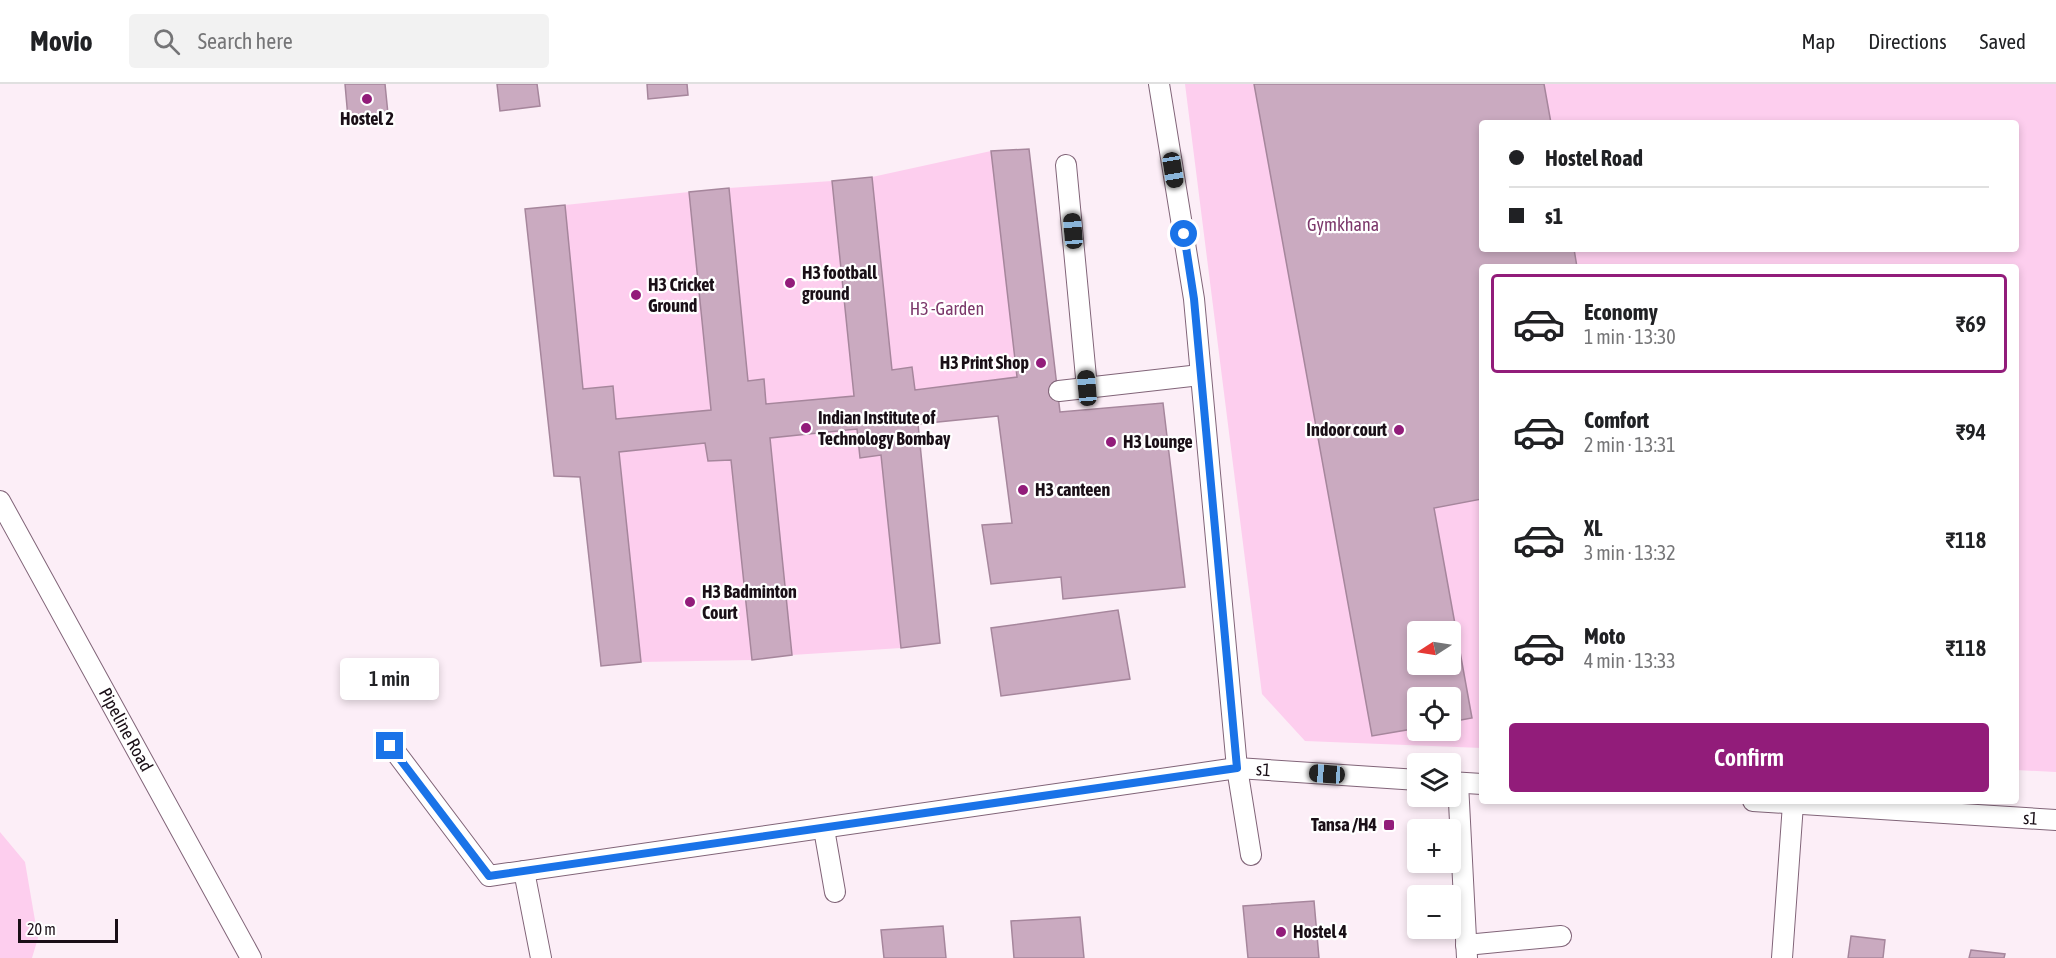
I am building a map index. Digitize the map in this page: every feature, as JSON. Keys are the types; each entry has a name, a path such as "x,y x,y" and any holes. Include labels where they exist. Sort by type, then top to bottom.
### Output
{"lane":[{"path":"1160,84 1194,299 1237,768 1251,855"},
{"path":"1066,165 1087,388"},
{"path":"1059,391 1200,375"},
{"name":"Pipeline Road","path":"0,501 251,958"},
{"name":"s1","path":"390,746 489,876 1237,768 1407,779"},
{"path":"1461,782 1479,784"},
{"path":"1782,958 1793,804"},
{"name":"s1","path":"1793,804 2056,820"},
{"path":"1456,807 1466,951 1561,936"},
{"path":"824,829 835,892"},
{"path":"524,871 541,958"}],"green space":[{"name":"Gymkhana","path":"1185,84 2056,84 2056,772 2019,770 2019,264 1479,264 1479,748 1305,741 1262,694"},
{"name":"H3 -Garden","path":"991,151 1017,377 915,390 912,368 892,370 872,177"},
{"name":"H3 football ground","path":"832,181 854,396 766,404 764,379 748,381 729,188"},
{"name":"H3 Cricket Ground","path":"689,192 711,410 616,419 613,386 583,389 565,205"},
{"path":"857,429 860,457 881,455 901,648 792,655 770,438"},
{"path":"705,443 708,461 731,460 752,660 641,662 619,452"},
{"path":"0,832 25,862 38,938 32,958 0,958"}],"building":[{"name":"Hostel 2","path":"345,84 385,84 388,114 348,118"},
{"path":"497,84 537,84 540,106 500,111"},
{"path":"647,84 687,84 688,95 648,99"},
{"name":"Indoor court","path":"1254,84 1544,84 1550,120 1479,120 1479,252 1574,252 1576,264 1479,264 1479,500 1434,508 1454,621 1407,621 1407,675 1461,675 1461,657 1472,718 1461,720 1461,687 1407,687 1407,730 1372,736"},
{"path":"1029,149 1060,412 1163,403 1185,587 1063,599 1061,577 991,584 982,525 1012,523 998,416 918,424 940,643 901,648 881,455 860,458 857,429 770,438 792,655 752,660 731,460 708,461 705,443 619,452 641,662 601,666 580,477 554,476 525,209 565,205 583,389 613,386 616,419 711,410 689,192 729,188 748,381 764,379 766,404 854,396 832,181 872,177 892,370 912,367 915,390 1017,377 991,151"},
{"path":"1118,610 1130,679 1001,696 991,628"},
{"name":"Hostel 4","path":"1314,901 1319,958 1248,958 1243,906"},
{"path":"1080,917 1084,958 1014,958 1011,921"},
{"path":"943,926 946,958 884,958 881,930"},
{"path":"1851,936 1885,940 1883,958 1848,958"},
{"path":"1971,950 2005,954 2004,958 1969,958"}],"place":[{"name":"Hostel 2","path":"367,99"},
{"name":"H3 football ground","path":"790,283"},
{"name":"H3 Cricket Ground","path":"636,295"},
{"name":"H3 Print Shop","path":"1041,363"},
{"name":"Indian Institute of Technology Bombay","path":"806,428"},
{"name":"Indoor court","path":"1399,430"},
{"name":"H3 Lounge","path":"1111,442"},
{"name":"H3 canteen","path":"1023,490"},
{"name":"H3 Badminton Court","path":"690,602"},
{"name":"Tansa /H4","path":"1389,825"},
{"name":"Hostel 4","path":"1281,932"}],"route":[{"path":"390,746 489,876 1237,768 1194,299 1184,234"}]}
